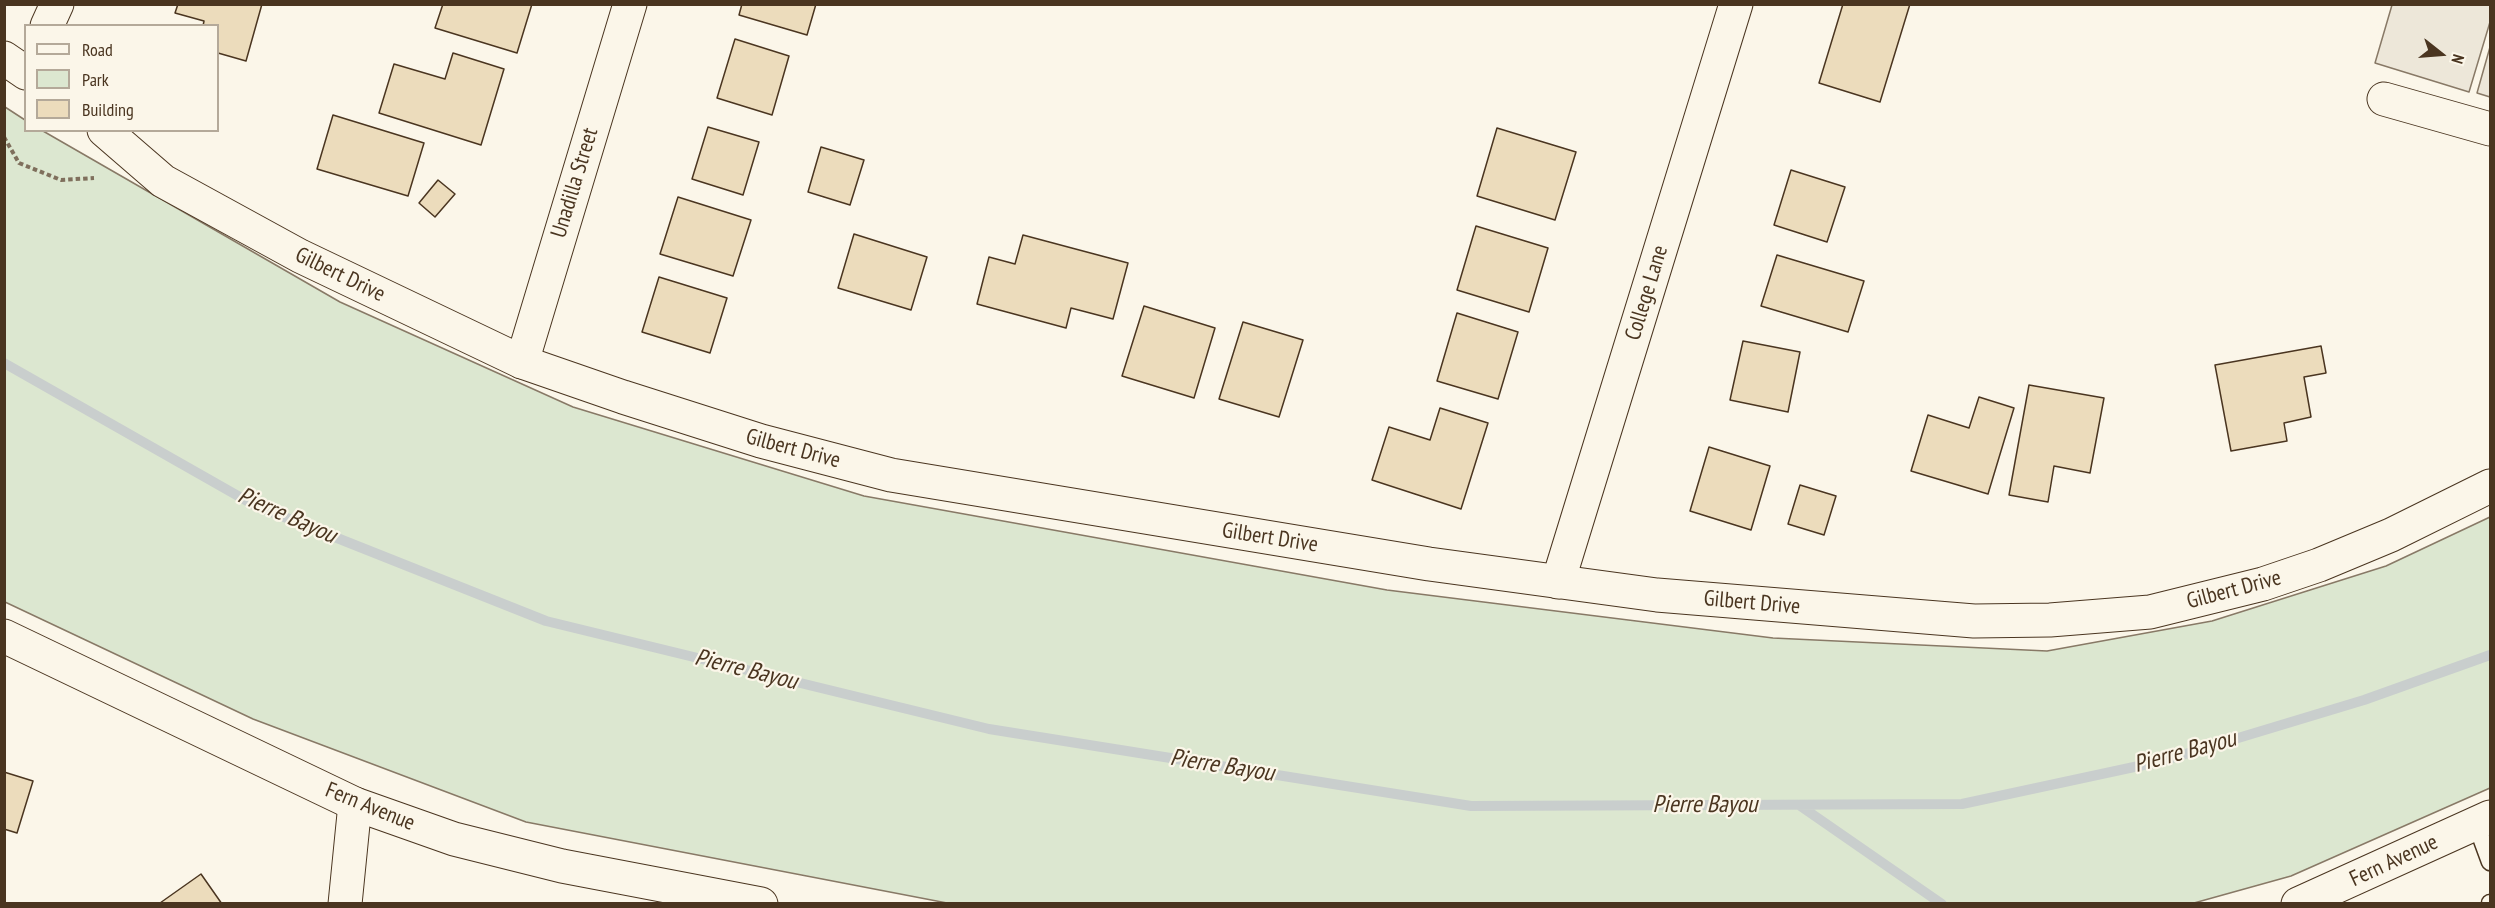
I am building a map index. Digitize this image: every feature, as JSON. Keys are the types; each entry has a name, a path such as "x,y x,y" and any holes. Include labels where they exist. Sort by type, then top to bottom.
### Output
{"street":[{"path":"48,24 57,4"},
{"name":"Unadilla Street","path":"522,362 630,4"},
{"name":"College Lane","path":"1558,582 1736,4"},
{"path":"2384,99 2490,129"},
{"name":"Gilbert Drive","path":"106,132 163,181 300,256 522,362 623,397 762,441 891,475 1429,564 1657,595 1974,621 2050,620 2150,612 2263,584 2319,565 2391,535 2490,486"},
{"name":"Fern Avenue","path":"4,636 355,804 465,842 562,866 761,903"},
{"path":"345,903 355,804"},
{"name":"Fern Avenue","path":"2298,903 2483,820"}],"lane":[{"path":"2483,820 2490,862"}],"path":[{"path":"4,137 19,163 61,180 94,178"}],"green space":[{"path":"5,107 24,119 24,132 45,132 340,302 573,407 864,496 1387,590 1773,638 2047,651 2212,621 2386,566 2490,517 2490,788 2291,876 2194,903 947,903 526,822 253,719 5,602"}],"shaded area":[{"path":"2392,5 2490,5 2490,22 2469,92 2375,63"},
{"path":"2490,47 2490,97 2477,93"}],"building":[{"path":"178,4 262,4 246,61 219,53 219,24 203,24 204,21 175,13"},
{"path":"443,4 532,4 517,53 435,28"},
{"path":"742,4 816,4 807,35 739,15"},
{"path":"1843,4 1910,4 1880,102 1819,83"},
{"path":"735,39 789,56 772,115 717,98"},
{"path":"453,53 504,69 481,145 379,113 394,64 445,79"},
{"path":"333,115 424,143 408,196 317,169"},
{"path":"708,127 759,142 743,195 692,179"},
{"path":"1497,128 1576,152 1555,220 1477,196"},
{"path":"821,147 864,160 850,205 808,192"},
{"path":"1791,170 1845,187 1827,242 1774,225"},
{"path":"438,180 455,194 435,217 419,203"},
{"path":"678,197 751,220 733,276 660,254"},
{"path":"1476,226 1548,248 1529,312 1457,290"},
{"path":"854,234 927,257 911,310 838,288"},
{"path":"1023,235 1128,263 1113,319 1071,308 1066,328 977,304 989,257 1015,264"},
{"path":"1777,255 1864,281 1848,332 1761,306"},
{"path":"659,277 727,298 710,353 642,332"},
{"path":"1144,306 1215,328 1194,398 1122,376"},
{"path":"1457,313 1518,332 1498,399 1437,381"},
{"path":"1243,322 1303,340 1279,417 1219,399"},
{"path":"1743,341 1800,352 1788,412 1730,400"},
{"path":"2321,346 2326,373 2304,377 2311,417 2284,423 2287,441 2231,451 2215,365"},
{"path":"2029,385 2104,398 2090,473 2054,466 2048,502 2009,495"},
{"path":"1979,397 2014,408 1988,494 1911,471 1928,415 1969,428"},
{"path":"1440,408 1488,423 1461,509 1372,480 1389,427 1430,440"},
{"path":"1709,447 1770,466 1751,530 1690,511"},
{"path":"1800,485 1836,496 1824,535 1788,524"},
{"path":"4,772 33,781 17,833 4,829"},
{"path":"201,874 222,904 160,904 160,903"}],"waterway":[{"name":"Pierre Bayou","path":"4,363 254,505 546,621 989,729 1471,806 1962,804 2162,761 2364,700 2490,655"},
{"path":"1799,805 1942,904"}]}
